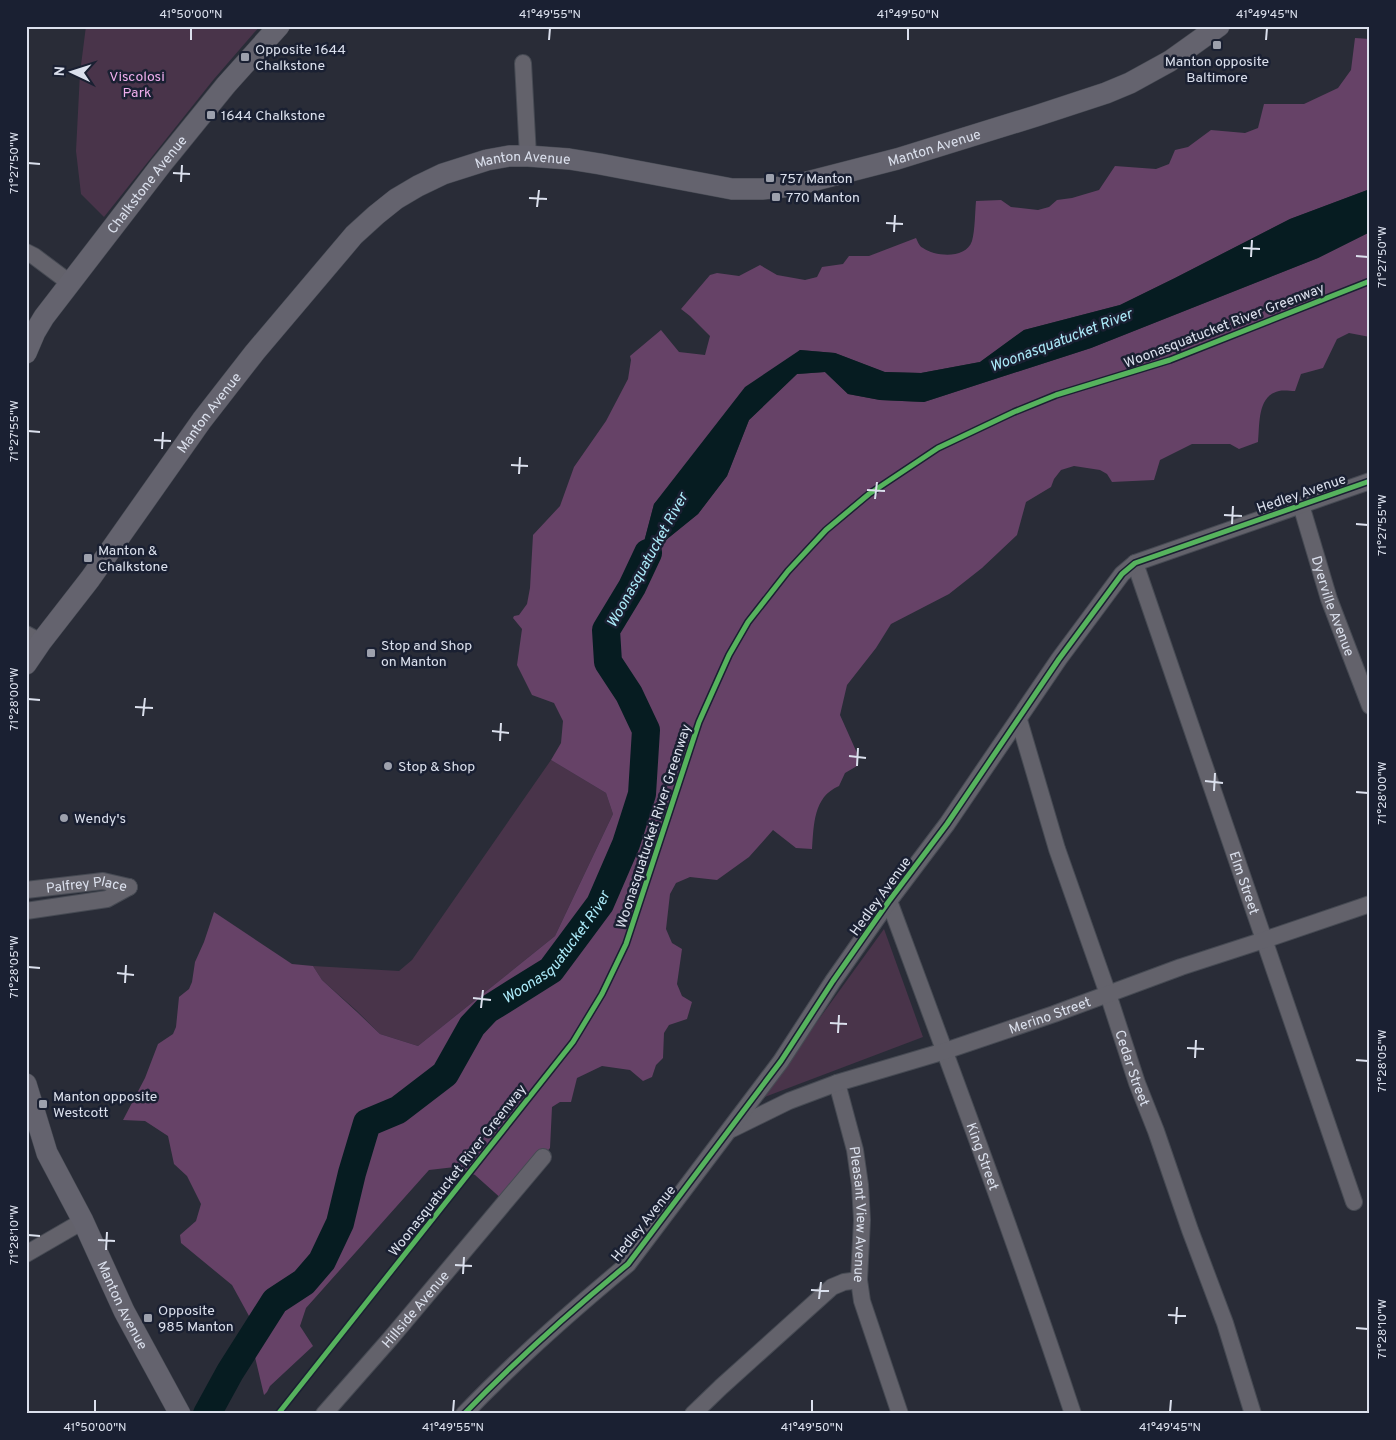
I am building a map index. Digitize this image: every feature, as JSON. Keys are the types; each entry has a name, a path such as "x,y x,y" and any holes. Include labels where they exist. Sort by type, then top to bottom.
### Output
{"main road":[{"name":"Chalkstone Avenue","path":"26,354 35,332 44,317 160,165 226,85 279,26"},
{"name":"Manton Avenue","path":"26,664 34,638 90,578 217,400 254,352 354,235 396,199 418,186 443,174 487,160 509,156 528,156 600,164 732,189 792,186 897,159 1106,93 1130,83 1170,61 1214,28"},
{"name":"Manton Avenue","path":"26,1084 47,1152 83,1222 124,1311 180,1414"}],"street":[{"path":"523,63 528,156"},
{"path":"26,252 70,282"},
{"name":"Hedley Avenue","path":"464,1414 503,1375 628,1264 781,1061 833,981 889,901 947,824 1059,659 1122,574 1135,563 1370,480"},
{"name":"Dyerville Avenue","path":"1300,505 1329,598 1370,706"},
{"name":"Elm Street","path":"1135,563 1354,1202"},
{"name":"Cedar Street","path":"1019,720 1057,849 1137,1083 1225,1323 1254,1414"},
{"name":"Palfrey Place","path":"26,890 103,881 129,886 107,899 26,911"},
{"name":"King Street","path":"889,901 1052,1348 1073,1414"},
{"name":"Merino Street","path":"730,1130 789,1101 837,1083 945,1051 1180,967 1370,904"},
{"name":"Pleasant View Avenue","path":"693,1414 832,1287 844,1282 860,1280 862,1220 860,1184 855,1150 837,1083"},
{"name":"Hillside Avenue","path":"324,1414 390,1339 543,1157"},
{"path":"26,1254 83,1222"},
{"path":"860,1280 862,1301 900,1414"}],"green space":[{"name":"Viscolosi Park","path":"86,26 260,26 214,79 104,217 81,194 76,151 80,73"},
{"path":"551,760 606,793 613,814 555,936 418,1046 380,1034 322,980 313,966 399,971 412,960"},
{"path":"884,929 923,1037 762,1098"}],"shaded area":[{"path":"1355,38 1370,39 1370,189 1290,219 1120,305 1024,330 980,362 921,373 884,372 835,353 800,350 654,504 633,585 656,548 698,514 727,476 749,420 797,374 825,372 848,394 880,400 924,402 1091,348 1318,258 1370,232 1370,337 1349,333 1337,339 1323,368 1301,374 1295,391 1279,391 1272,394 1263,405 1258,442 1239,449 1230,444 1192,444 1160,460 1154,480 1112,482 1107,474 1100,470 1074,466 1061,470 1051,487 1026,502 1017,535 982,568 949,594 891,624 876,648 847,685 840,715 857,753 857,766 845,773 839,786 830,791 820,804 816,813 812,849 796,848 773,830 749,857 717,880 690,877 676,883 670,894 666,929 672,943 682,949 677,984 682,996 692,1002 687,1019 669,1025 664,1033 663,1058 656,1065 652,1077 643,1081 630,1070 602,1066 577,1078 571,1102 560,1102 552,1107 550,1148 504,1201 475,1175 455,1167 429,1170 306,1308 300,1326 313,1346 270,1386 264,1395 255,1357 249,1316 232,1285 181,1243 180,1235 196,1221 201,1204 187,1176 174,1164 168,1136 145,1121 123,1120 145,1078 158,1044 173,1034 176,1027 179,997 189,989 192,982 195,962 214,912 292,964 313,966 322,980 380,1034 418,1046 555,936 613,814 606,793 551,760 561,743 563,721 554,703 532,695 517,665 522,629 513,618 519,615 527,604 530,588 533,535 560,506 574,467 606,421 628,379 630,356 661,330 679,352 705,355 710,336 681,309 710,275 717,273 739,276 760,265 777,275 805,280 817,277 822,267 843,264 849,256 869,256 916,238 921,246 929,251 950,255 964,251 972,241 976,201 1001,200 1011,207 1038,210 1049,207 1057,200 1072,198 1099,190 1115,166 1156,169 1169,164 1175,150 1188,147 1211,130 1245,133 1258,128 1264,104 1304,104 1338,88 1351,70"}],"water":[{"path":"1370,189 1370,232 1318,258 1091,348 924,402 880,400 848,394 825,372 797,374 749,420 727,476 698,514 656,548 632,587 654,504 745,387 800,350 835,353 885,372 921,373 980,362 1024,330 1120,305 1290,219"}],"waterway":[{"name":"Woonasquatucket River","path":"207,1414 230,1372 275,1301 304,1282 322,1261 340,1223 367,1123 398,1110 445,1074 472,1026 487,1010 551,970 600,904 626,844 642,794 646,730 629,694 608,662 606,630 632,587 648,553"}],"cycle path":[{"name":"Woonasquatucket River Greenway","path":"278,1414 573,1042 602,994 626,944 699,722 729,655 748,622 788,571 826,530 869,494 938,448 1014,412 1056,395 1170,360 1370,281"},
{"path":"464,1414 544,1337 628,1264 781,1061 833,981 889,901 947,824 1059,659 1122,574 1135,563 1370,481"}],"place":[{"name":"Manton opposite Baltimore","path":"1217,45"},
{"name":"Opposite 1644 Chalkstone","path":"245,57"},
{"name":"1644 Chalkstone","path":"211,115"},
{"name":"757 Manton","path":"770,178"},
{"name":"770 Manton","path":"776,197"},
{"name":"Manton & Chalkstone","path":"88,558"},
{"name":"Stop and Shop on Manton","path":"371,653"},
{"name":"Stop & Shop","path":"388,766"},
{"name":"Wendy's","path":"64,818"},
{"name":"Manton opposite Westcott","path":"43,1104"},
{"name":"Opposite 985 Manton","path":"148,1318"}]}
